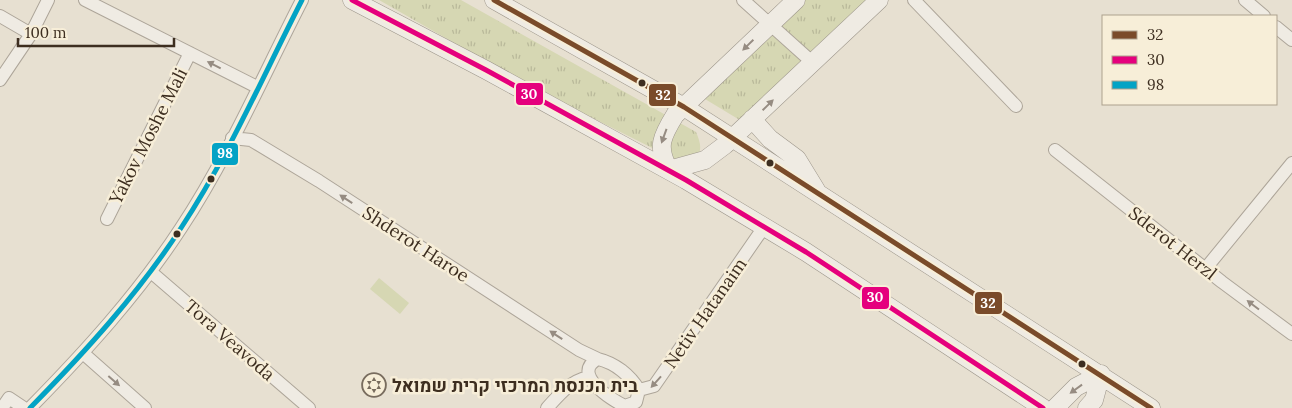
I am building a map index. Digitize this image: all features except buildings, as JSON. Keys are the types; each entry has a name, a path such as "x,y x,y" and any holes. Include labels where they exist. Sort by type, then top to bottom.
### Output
{"main road":[{"path":"352,0 669,170 830,267 1025,401 1043,408"},
{"path":"494,0 684,107 1151,408"},
{"path":"669,170 664,161 661,146 662,135 675,115 796,0"},
{"path":"669,170 705,160 732,138 879,0"},
{"path":"657,92 678,94 707,85"},
{"path":"752,119 770,139 797,159 818,192"},
{"path":"1055,408 1076,387 1101,374"},
{"path":"1087,408 1094,400 1101,374"}],"street":[{"path":"0,78 31,34 48,0"},
{"path":"84,0 257,87"},
{"path":"30,408 84,354 151,272 182,226 232,138 302,0"},
{"path":"743,0 812,62"},
{"path":"914,0 1016,106"},
{"path":"1245,0 1263,15"},
{"path":"0,16 31,34"},
{"path":"1277,28 1292,40"},
{"name":"Yakov Moshe Mali","path":"107,219 190,53"},
{"name":"Shderot Haroe","path":"232,138 251,140 579,350 620,369 634,382 639,390"},
{"name":"Sderot Herzl","path":"1056,150 1292,334"},
{"path":"1206,268 1292,163"},
{"name":"Netiv Hatanaim","path":"639,390 654,386 764,228"},
{"name":"Tora Veavoda","path":"151,272 309,408"},
{"path":"84,354 145,408"},
{"path":"598,359 592,362 588,370 588,377 616,402 626,406 633,406 639,396 639,390"},
{"path":"547,408 567,386 577,380 588,377"},
{"path":"2,408 9,398 24,408"}],"green space":[{"path":"379,0 461,0 696,132 700,144 699,152 694,159 684,164 535,89"},
{"path":"801,0 872,0 811,56 775,25"},
{"path":"769,30 805,63 743,122 700,96"},
{"path":"379,278 409,303 400,314 370,289"}],"transit line":[{"name":"98","path":"30,408 110,322 147,276 181,228 230,145 302,0"},
{"name":"30","path":"352,0 486,70 686,180 806,252 1043,408"},
{"name":"32","path":"494,0 684,107 1151,408"}],"place":[{"name":"בית הכנסת המרכזי קרית שמואל","path":"374,385"}]}
